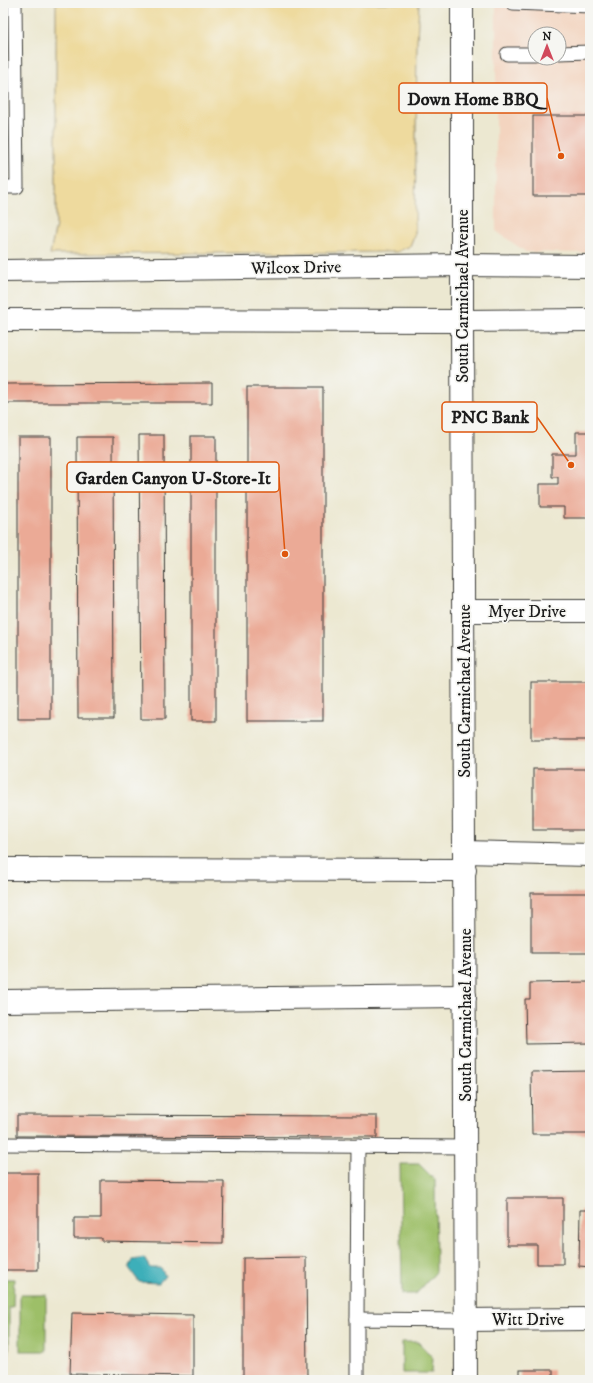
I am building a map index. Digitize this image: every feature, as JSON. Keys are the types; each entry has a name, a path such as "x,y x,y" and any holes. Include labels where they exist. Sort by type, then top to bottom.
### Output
{"street":[{"name":"South Carmichael Avenue","path":"462,3 466,1380"},
{"name":"Wilcox Drive","path":"3,271 462,265 590,266"},
{"path":"3,320 590,320"},
{"name":"Myer Drive","path":"464,611 590,611"},
{"path":"3,869 464,861 590,855"},
{"path":"3,1001 465,996"},
{"name":"Witt Drive","path":"466,1320 590,1319"}],"lane":[{"path":"3,187 17,187 15,3"},
{"path":"513,3 590,6"},
{"path":"567,53 590,52"},
{"path":"507,54 527,54"},
{"path":"3,1144 465,1147"},
{"path":"357,1380 358,1146"},
{"path":"357,1319 466,1320"}],"shaded area":[{"path":"496,3 590,3 590,253 526,252 496,231"}],"green space":[{"path":"400,1164 419,1164 435,1180 436,1272 416,1294 402,1294"},
{"path":"3,1279 14,1279 13,1307 9,1307 9,1353 3,1353"},
{"path":"20,1295 46,1295 46,1351 20,1351"},
{"path":"402,1342 418,1342 433,1358 432,1373 402,1373"}],"sand":[{"path":"56,3 419,3 417,41 415,233 410,246 397,252 50,254 56,225"}],"water":[{"path":"144,1258 150,1268 161,1268 165,1276 159,1283 139,1282 129,1268 133,1260"}],"building":[{"path":"533,116 590,116 590,196 533,196"},
{"path":"212,383 212,403 3,403 3,384"},
{"path":"247,387 323,387 323,721 247,721"},
{"path":"576,432 590,432 590,518 564,518 564,507 540,507 540,484 558,484 558,477 552,477 552,454 576,454"},
{"path":"139,435 164,435 165,719 141,719"},
{"path":"191,436 216,436 216,721 191,721"},
{"path":"18,437 51,437 51,719 18,719"},
{"path":"77,437 113,437 114,718 78,718"},
{"path":"531,682 589,682 589,740 531,740"},
{"path":"533,769 590,769 590,830 533,830"},
{"path":"531,893 590,893 590,953 531,953"},
{"path":"590,982 590,1043 526,1044 525,999 530,999 530,983"},
{"path":"590,1071 590,1134 532,1134 531,1072"},
{"path":"17,1115 377,1116 377,1137 17,1136"},
{"path":"3,1173 38,1173 38,1270 3,1270"},
{"path":"101,1180 224,1181 223,1243 101,1241 101,1238 74,1238 74,1218 101,1218"},
{"path":"507,1198 563,1198 563,1264 537,1264 537,1245 507,1245"},
{"path":"580,1210 590,1210 590,1267 579,1266"},
{"path":"306,1257 307,1377 243,1378 243,1258"},
{"path":"72,1313 193,1315 193,1376 70,1374"},
{"path":"520,1370 553,1370 553,1380 520,1380"}],"place":[{"name":"Down Home BBQ","path":"561,156"},
{"name":"PNC Bank","path":"571,465"},
{"name":"Garden Canyon U-Store-It","path":"285,554"}]}
